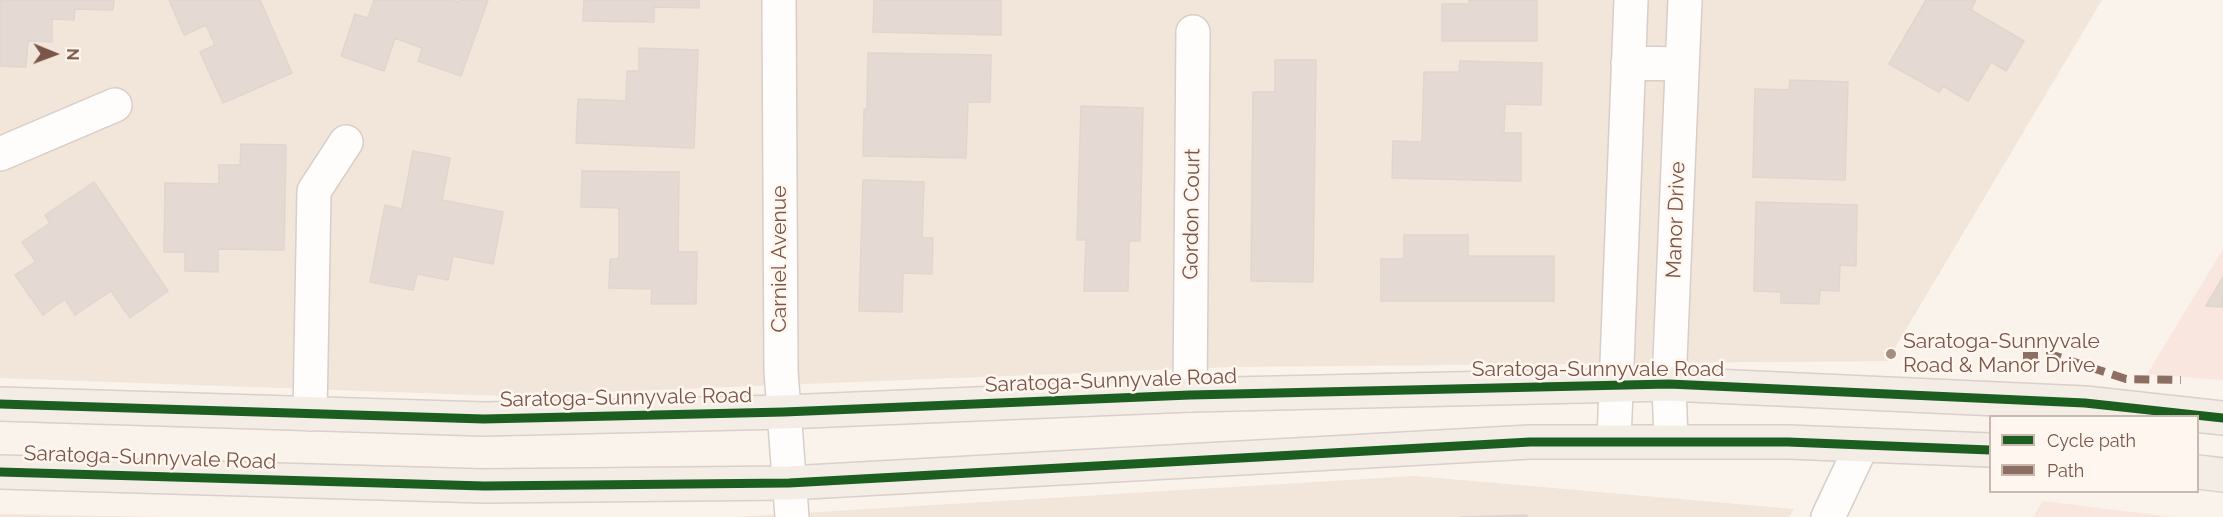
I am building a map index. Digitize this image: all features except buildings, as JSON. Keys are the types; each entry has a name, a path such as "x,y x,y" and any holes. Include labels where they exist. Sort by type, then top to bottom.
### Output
{"main road":[{"name":"Saratoga-Sunnyvale Road","path":"0,404 484,419 784,412 1190,395 1670,384 2085,403 2195,415"},
{"name":"Saratoga-Sunnyvale Road","path":"2199,415 2223,418"},
{"name":"Saratoga-Sunnyvale Road","path":"0,472 484,486 789,483 1530,442 1671,441 1989,450"},
{"path":"2199,472 2223,475"}],"street":[{"name":"Carniel Avenue","path":"779,0 781,371 792,517"},
{"path":"1614,441 1631,0"},
{"name":"Manor Drive","path":"1671,441 1670,384 1685,0"},
{"name":"Gordon Court","path":"1190,395 1193,32"},
{"path":"1628,63 1682,64"},
{"path":"0,154 115,105"},
{"path":"310,414 314,191 346,142"},
{"path":"1828,517 1862,445"}],"shaded area":[{"path":"0,0 2102,0 1887,361 1231,367 504,396 0,378"},
{"path":"2223,249 2223,380 2147,374"},
{"path":"1415,476 1794,509 1789,517 736,517"},
{"path":"2043,501 2172,517 2033,517"},
{"path":"0,514 165,517 0,517"}],"marked path":[{"path":"2023,356 2056,356 2126,379 2181,380"}],"cycle path":[{"path":"0,404 484,419 784,412 1190,395 1669,384 2085,403 2195,415"},
{"path":"2199,415 2223,418"},
{"path":"0,472 484,486 789,483 1530,442 1788,442 1989,450"}],"place":[{"name":"Saratoga-Sunnyvale Road & Manor Drive","path":"1891,354"}]}
